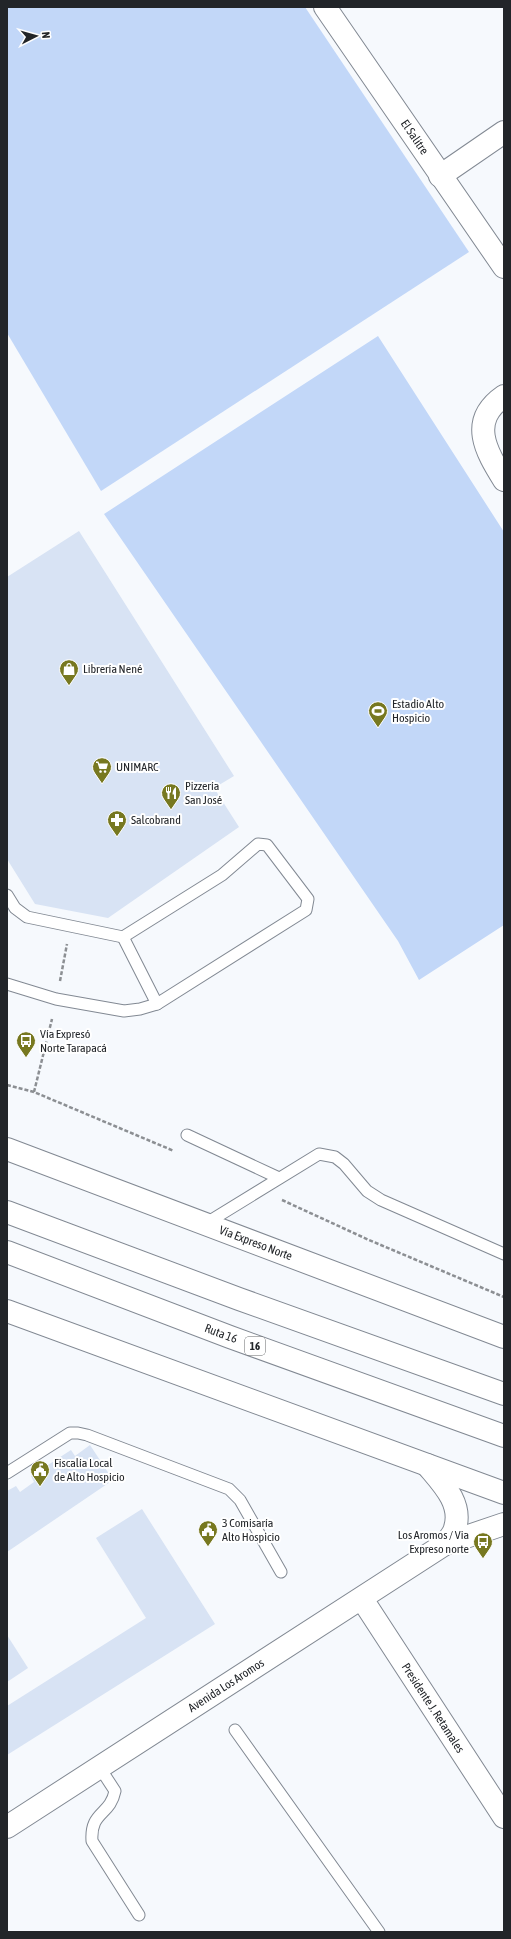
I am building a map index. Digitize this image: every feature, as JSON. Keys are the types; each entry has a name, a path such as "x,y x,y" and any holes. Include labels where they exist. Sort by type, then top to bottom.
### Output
{"main road":[{"name":"El Salitre","path":"326,8 440,176 504,267"},
{"path":"440,176 504,132"},
{"path":"504,396 486,416 482,435 488,455 504,480"},
{"name":"Vía Expreso Norte","path":"7,1149 504,1337"},
{"path":"7,1212 239,1299 504,1394"},
{"name":"Ruta 16","path":"7,1252 230,1337 504,1436"},
{"path":"7,1311 504,1493"},
{"name":"Avenida Los Aromos","path":"427,1465 450,1492 458,1516 455,1529 446,1544"},
{"name":"Avenida Los Aromos","path":"7,1827 446,1544 504,1524"},
{"name":"Presidente J. Retamales","path":"362,1599 504,1817"}],"lane":[{"path":"7,895 15,908 27,917 123,936 222,875 258,844 267,845 308,899 306,910 157,1004 140,1009 124,1011 56,998 7,984"},
{"path":"123,936 157,1004"},
{"path":"187,1135 279,1178"},
{"path":"205,1224 319,1154 335,1157 344,1164 367,1191 381,1200 504,1254"},
{"path":"7,1473 70,1433 78,1432 87,1435 229,1489 240,1500 281,1572"},
{"path":"234,1730 379,1932"},
{"path":"100,1768 115,1791 113,1801 93,1822 91,1829 92,1841 139,1914"}],"shaded area":[{"path":"7,7 305,7 469,252 101,491 7,333"},
{"name":"Estadio Alto Hospicio","path":"378,336 504,532 504,925 419,980 398,941 104,514"}],"building":[{"path":"79,531 234,776 214,788 239,827 108,918 35,904 7,859 7,577"},
{"path":"90,1445 113,1480 7,1552 7,1491 16,1486 20,1492 34,1482 31,1476 71,1450 75,1456"},
{"path":"142,1509 215,1624 7,1755 7,1706 146,1618 96,1538"},
{"path":"7,1635 28,1668 7,1682"}],"place":[{"name":"Librería Nené","path":"69,686"},
{"name":"Estadio Alto Hospicio","path":"378,728"},
{"name":"UNIMARC","path":"102,784"},
{"name":"Pizzería San José","path":"171,810"},
{"name":"Salcobrand","path":"117,837"},
{"name":"Vía Expresó Norte Tarapacá","path":"26,1058"},
{"name":"Fiscalía Local de Alto Hospicio","path":"40,1487"},
{"name":"3 Comisaría Alto Hospicio","path":"208,1547"},
{"name":"Los Aromos / Via Expreso norte","path":"483,1559"}]}
